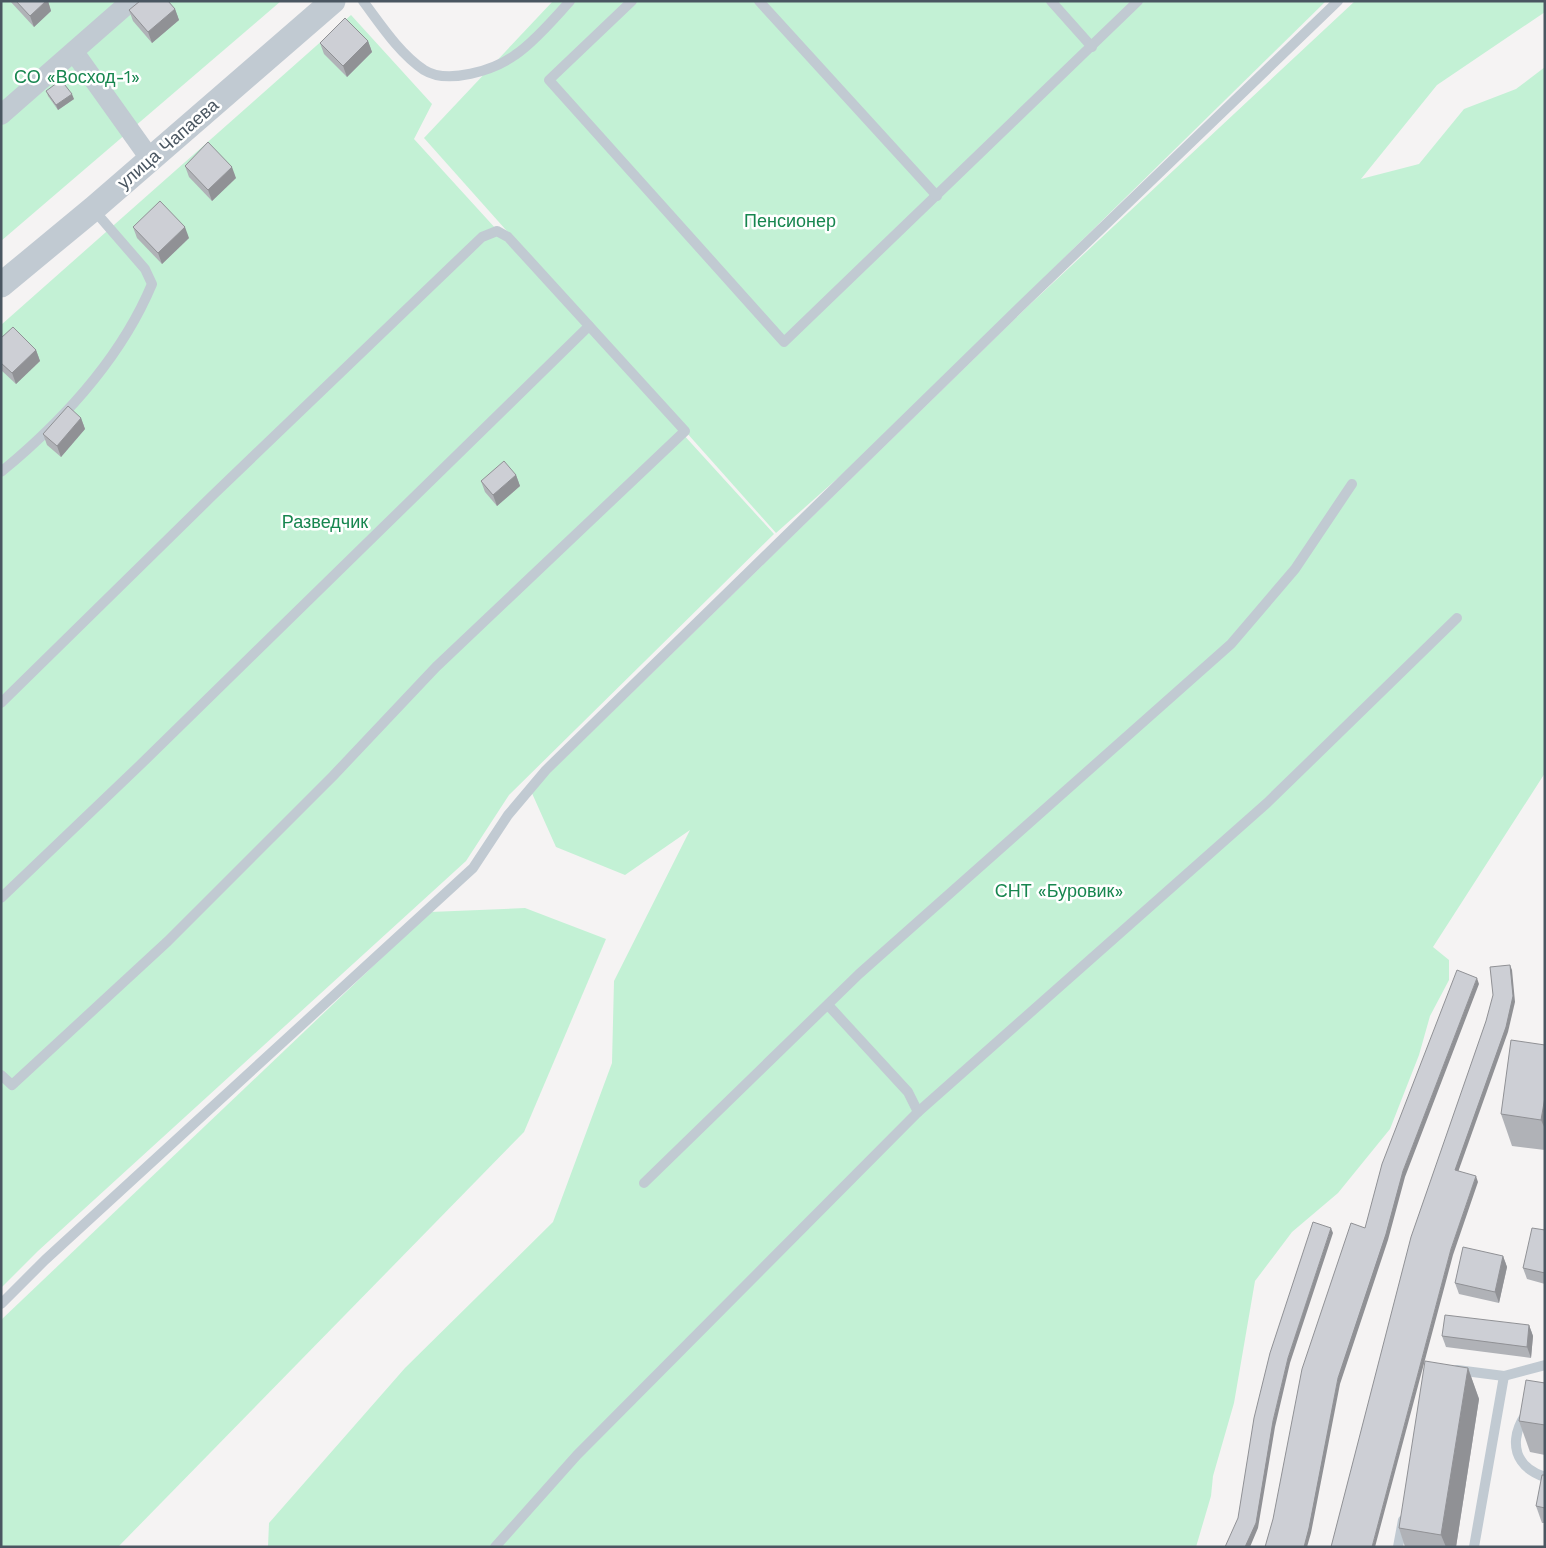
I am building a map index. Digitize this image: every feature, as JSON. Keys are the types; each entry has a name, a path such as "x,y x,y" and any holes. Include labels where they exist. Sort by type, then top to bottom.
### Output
{"street":[{"path":"1,114 131,1"},
{"name":"улица Чапаева","path":"1,285 94,209 333,1"},
{"path":"74,52 150,160"}],"lane":[{"path":"363,1 401,49 426,71 455,78 486,69 515,55 570,1"},
{"path":"632,1 550,80 784,342 1138,1"},
{"path":"759,1 937,196"},
{"path":"1051,1 1092,47"},
{"path":"1,1304 45,1260 474,868 508,815 546,770 1021,306 1338,1"},
{"path":"1,472 58,420 101,371 142,308 152,284 145,269 94,209"},
{"path":"1,703 213,495 482,237 497,231 508,237 685,432 436,667 333,776 168,941 12,1085 1,1075"},
{"path":"1,898 589,326"},
{"path":"644,1182 860,974 1231,644 1296,569 1352,484"},
{"path":"495,1547 578,1455 918,1112 1267,803 1457,618"},
{"path":"828,1005 908,1092 918,1112"},
{"path":"1449,1369 1504,1376 1545,1365"},
{"path":"1474,1547 1504,1376"},
{"path":"1545,1396 1532,1404 1521,1418 1516,1434 1517,1449 1522,1463 1532,1472 1545,1477"},
{"path":"1398,1547 1405,1509"}],"green space":[{"name":"СО «Восход-1»","path":"1,1 281,1 1,241"},
{"name":"Пенсионер","path":"553,1 1326,1 856,462 776,533 424,138"},
{"name":"СНТ «Буровик»","path":"1355,1 1545,1 1545,12 1437,85 1361,179 1419,164 1464,109 1516,89 1545,67 1545,773 1433,947 1449,960 1449,980 1430,1016 1419,1055 1390,1129 1338,1193 1292,1232 1255,1281 1234,1403 1213,1476 1211,1496 1196,1547 268,1547 269,1523 405,1368 553,1222 612,1063 614,981 690,830 625,875 556,847 531,791 1025,309"},
{"name":"Разведчик","path":"351,15 432,104 414,139 774,534 509,795 466,861 38,1251 1,1288 1,325"},
{"path":"525,908 606,939 524,1132 118,1547 1,1547 1,1320 430,912"}],"building":[{"path":"16,1 46,1 30,16"},
{"path":"140,1 168,1 175,9 148,32 129,10"},
{"path":"345,18 368,41 343,66 320,43"},
{"path":"61,80 72,94 56,105 46,91"},
{"path":"208,142 232,167 208,190 185,166"},
{"path":"160,201 185,227 158,253 133,227"},
{"path":"13,327 36,350 12,373 1,363 1,338"},
{"path":"68,406 81,418 57,446 43,434"},
{"path":"504,461 516,475 493,495 481,481"},
{"path":"1510,965 1513,996 1506,1027 1455,1170 1476,1176 1451,1249 1372,1547 1331,1547 1411,1237 1486,1021 1493,995 1490,967"},
{"path":"1457,970 1477,978 1403,1171 1386,1234 1338,1378 1304,1547 1265,1547 1273,1519 1302,1369 1351,1223 1365,1228 1382,1164"},
{"path":"1511,1040 1545,1045 1545,1097 1541,1120 1501,1114"},
{"path":"1313,1222 1331,1228 1288,1358 1273,1421 1256,1523 1245,1547 1225,1547 1238,1518 1254,1418 1270,1353"},
{"path":"1532,1228 1545,1230 1545,1273 1523,1268"},
{"path":"1463,1247 1503,1256 1495,1292 1455,1283"},
{"path":"1445,1315 1529,1325 1527,1347 1442,1336"},
{"path":"1425,1361 1468,1368 1441,1535 1399,1528"},
{"path":"1526,1380 1545,1383 1545,1425 1519,1421"},
{"path":"1542,1475 1545,1475 1545,1508 1536,1506"}]}
